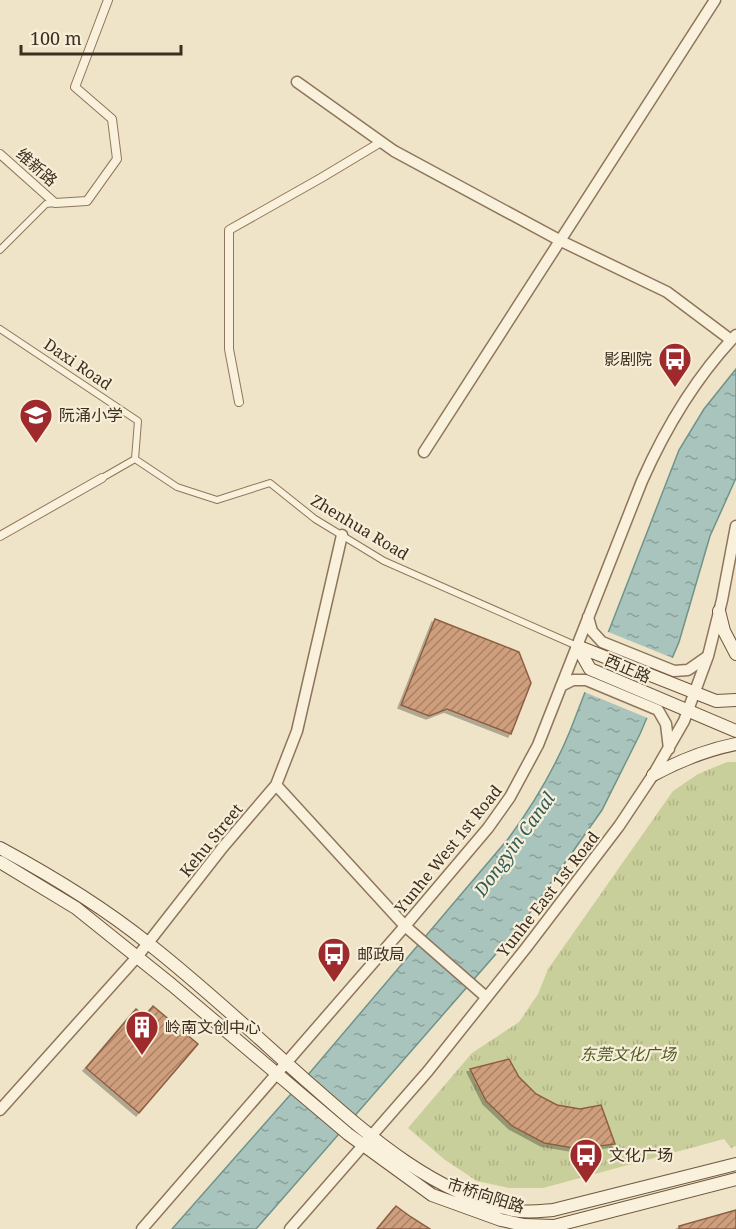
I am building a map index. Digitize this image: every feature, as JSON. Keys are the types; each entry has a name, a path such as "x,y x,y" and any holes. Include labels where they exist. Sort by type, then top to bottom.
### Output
{"main road":[{"path":"719,611 724,631 736,654"},
{"name":"西正路","path":"736,700 716,701 669,684 599,647 577,646 588,675 660,705 688,710 736,730"},
{"path":"653,775 677,762 736,744"},
{"path":"0,848 86,898 148,943 287,1064 297,1081"},
{"path":"0,862 76,908 278,1074 297,1081"},
{"name":"市桥向阳路","path":"297,1081 432,1195 501,1220 524,1225 555,1227 736,1179"},
{"name":"市桥向阳路","path":"368,1141 438,1182 479,1200 523,1212 554,1210 736,1164"}],"street":[{"path":"0,250 46,204 87,201 117,159 112,119 75,87 108,0"},
{"path":"424,452 715,0"},
{"path":"297,82 394,151 561,241 667,292 733,342"},
{"path":"239,402 229,349 229,230 381,142"},
{"name":"维新路","path":"0,154 55,203"},
{"name":"Daxi Road","path":"0,329 138,421 135,459"},
{"name":"Yunhe West 1st Road","path":"142,1229 405,926 488,828 510,797 538,745 659,443 678,408 733,342"},
{"path":"0,536 135,459"},
{"name":"Zhenhua Road","path":"135,459 177,487 216,500 270,483 315,519 384,561 577,646"},
{"name":"Yunhe East 1st Road","path":"290,1229 428,1071 590,865 653,775 688,710 708,656 736,526"},
{"name":"Kehu Street","path":"0,1110 137,957 223,847 276,785 297,731 342,535"},
{"path":"588,617 599,647 674,671 688,670 708,656"},
{"path":"561,686 588,675"},
{"path":"660,705 666,724 669,749"},
{"path":"276,785 405,926 486,997"},
{"path":"554,1210 555,1227"}],"green space":[{"name":"东莞文化广场","path":"727,762 736,762 736,1146 731,1148 724,1139 543,1188 509,1188 477,1181 445,1160 408,1128 472,1053 519,1022 538,994 548,969 673,791 698,774"}],"water":[{"name":"Dongyin Canal","path":"736,369 736,478 710,536 679,642 640,734 602,810 522,924 256,1229 172,1229 313,1069 508,839 526,813 550,773 570,731 679,450 704,409"}],"pier":[{"path":"606,631 675,659 650,719 582,691"}],"building":[{"path":"435,619 519,652 531,683 511,734 447,709 429,716 401,705"},
{"name":"岭南文创中心","path":"153,1006 198,1044 139,1113 86,1068 136,1009 145,1016"},
{"path":"509,1059 519,1077 536,1094 557,1105 580,1109 601,1105 615,1144 579,1149 544,1143 512,1126 486,1101 470,1069"},
{"path":"396,1206 411,1217 430,1229 377,1229"},
{"path":"736,1210 736,1229 679,1229 679,1226"}],"place":[{"name":"影剧院","path":"675,388"},
{"name":"阮涌小学","path":"36,444"},
{"name":"邮政局","path":"334,983"},
{"name":"岭南文创中心","path":"142,1056"},
{"name":"文化广场","path":"586,1184"}]}
